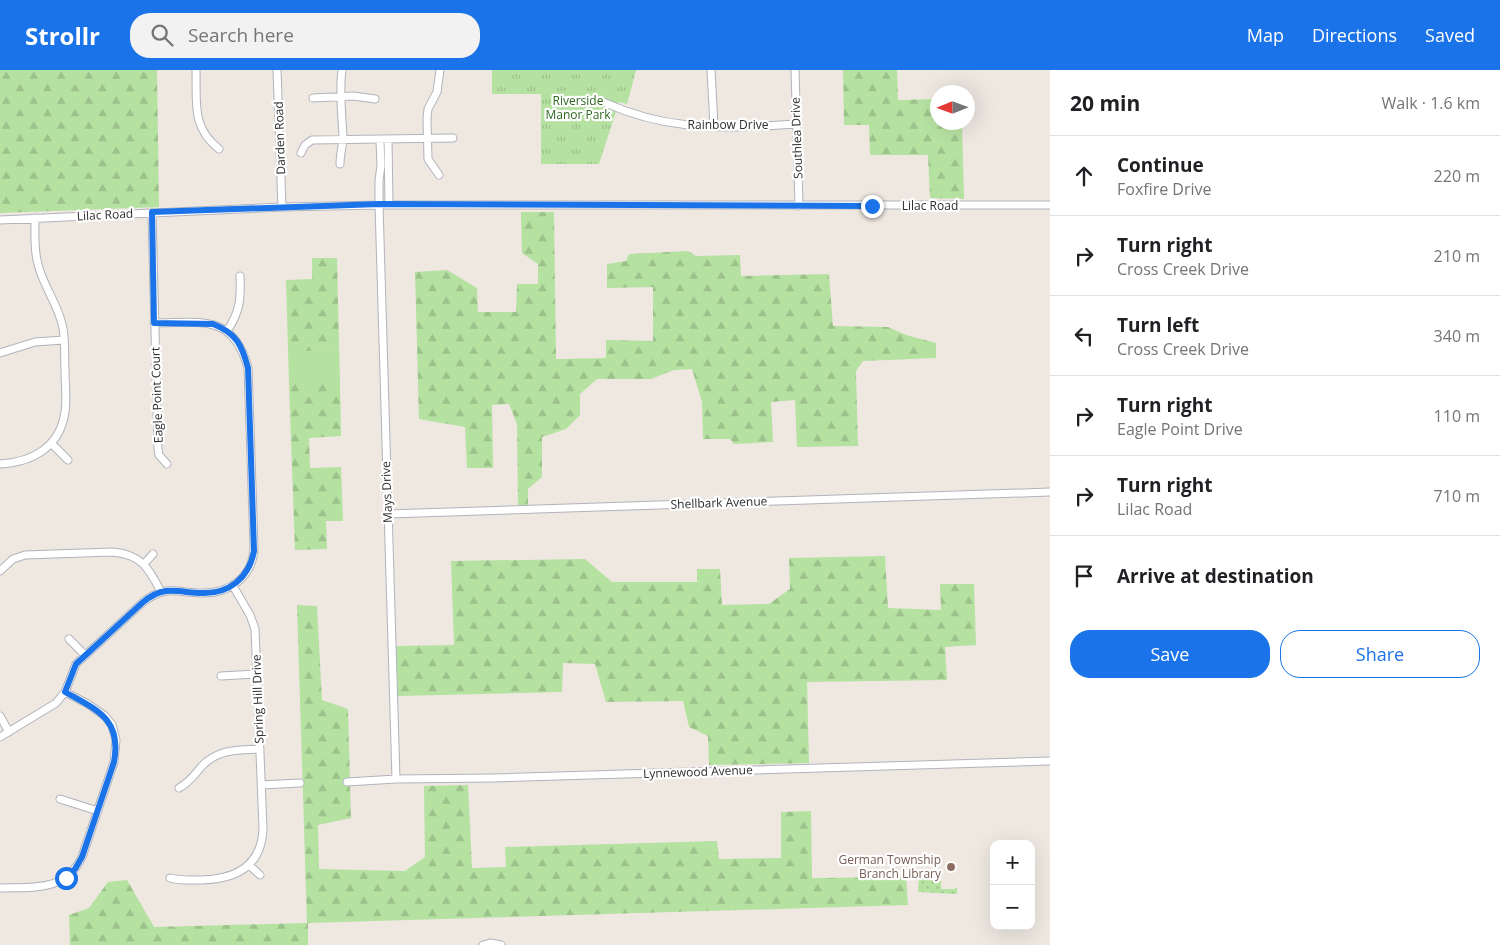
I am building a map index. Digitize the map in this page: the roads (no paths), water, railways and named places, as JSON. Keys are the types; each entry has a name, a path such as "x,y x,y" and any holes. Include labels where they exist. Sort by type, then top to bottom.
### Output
{"street":[{"path":"196,70 198,122 205,136 219,149"},
{"name":"Darden Road","path":"278,70 282,207"},
{"path":"340,164 343,139 342,70"},
{"path":"439,174 428,159 427,138 428,109 437,92 440,70"},
{"path":"712,70 714,126"},
{"name":"Southlea Drive","path":"795,70 799,206"},
{"path":"314,98 353,96 375,99"},
{"name":"Rainbow Drive","path":"603,102 654,120 687,125 797,124"},
{"path":"301,153 305,145 312,140 452,138"},
{"path":"384,139 389,205"},
{"name":"Mays Drive","path":"384,139 379,180 379,204 396,779"},
{"name":"Lilac Road","path":"0,220 152,212 379,204 1050,205"},
{"name":"Eagle Point Court","path":"152,212 158,449 159,455 167,464"},
{"path":"0,464 13,463 39,454 51,443 61,426 65,412 64,329 37,262 35,218"},
{"path":"227,331 237,314 240,303 240,276"},
{"path":"0,737 56,703 65,692 76,664 150,597 161,592 213,593 227,589 240,580 250,567 253,559 248,368 244,353 238,342 227,331 213,324 154,323"},
{"path":"0,353 35,342 64,340"},
{"path":"51,443 68,460"},
{"name":"Shellbark Avenue","path":"388,514 1050,492"},
{"path":"1,566 30,555 112,552 129,555 144,564 161,592"},
{"path":"144,564 152,554"},
{"name":"Spring Hill Drive","path":"232,586 253,622 255,635 262,818 261,842 249,865"},
{"path":"69,639 85,655"},
{"path":"221,676 257,674"},
{"path":"0,888 47,886 55,884 69,875 82,857 98,811 114,762 116,745 114,732 110,722 100,712 65,692"},
{"path":"0,716 9,732"},
{"path":"180,788 187,784 202,766 216,755 229,751 260,749"},
{"name":"Lynnewood Avenue","path":"347,782 396,779 504,778 1050,761"},
{"path":"260,785 300,783"},
{"path":"60,799 98,811"},
{"path":"170,878 185,881 216,880 234,875 249,865 260,875"},
{"path":"483,945 490,943 501,945"}],"place":[{"name":"German Township Branch Library","path":"951,867"}],"park label":[{"name":"Riverside Manor Park","path":"578,108"}]}
